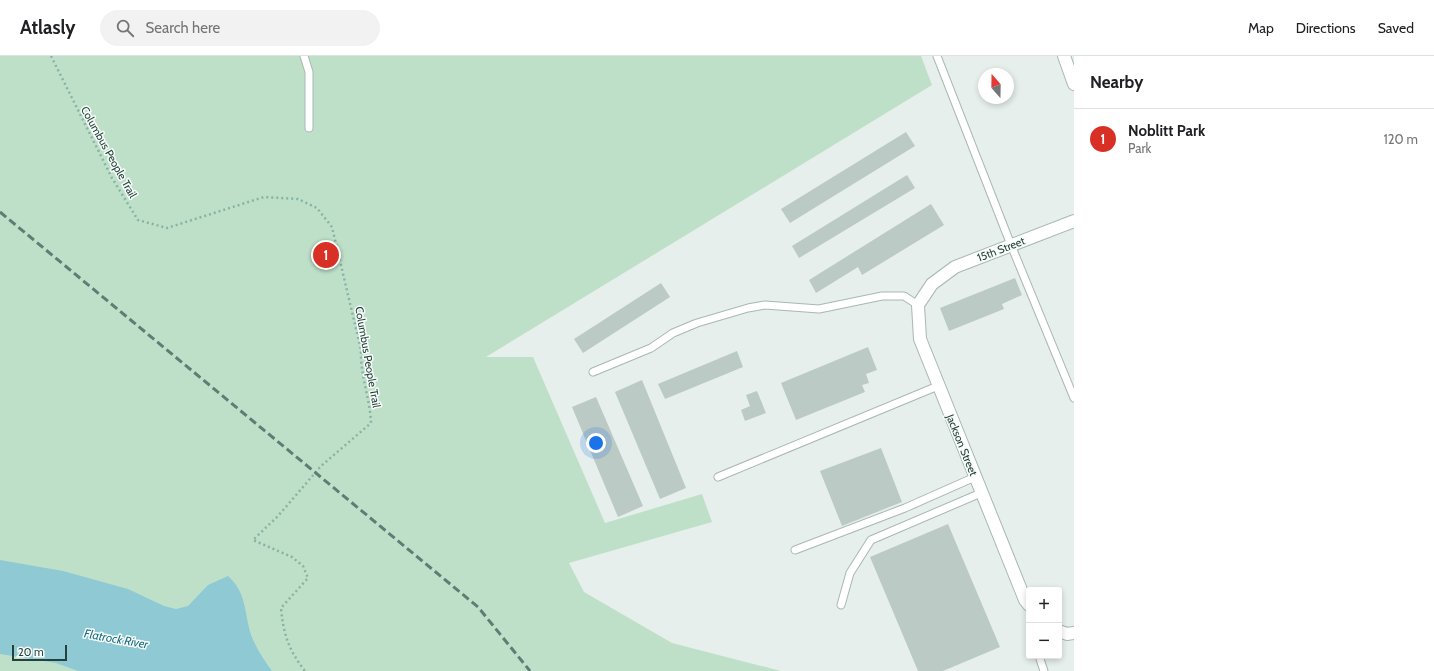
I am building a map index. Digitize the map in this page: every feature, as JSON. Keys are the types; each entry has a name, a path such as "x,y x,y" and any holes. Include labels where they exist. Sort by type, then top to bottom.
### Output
{"street":[{"path":"1064,56 1074,84"},
{"name":"15th Street","path":"918,306 932,284 955,267 1074,220"},
{"name":"Jackson Street","path":"918,306 920,340 1026,602"},
{"path":"1062,632 1067,634 1074,633"}],"lane":[{"path":"304,56 308,72 309,128"},
{"path":"937,56 1011,245 1074,398"},
{"path":"593,372 651,348 673,333 697,323 765,304 819,309 882,296 904,296 918,306"},
{"path":"718,477 938,386"},
{"path":"795,550 905,508 975,477"},
{"path":"841,605 850,573 871,540 981,493"},
{"path":"1040,659 1044,671"}],"path":[{"name":"Columbus People Trail","path":"51,56 112,178 138,220 167,228 264,196 298,199 317,208 332,227 361,350 360,364 371,412 371,423 321,466 278,516 253,540 292,557 303,566 308,578 281,608 283,631 295,659 305,671"}],"green space":[{"path":"0,56 921,56 932,85 486,357 533,357 605,523 702,494 712,522 569,563 584,592 672,643 781,671 0,671"}],"water":[{"name":"Flatrock River","path":"0,560 63,571 128,589 164,606 176,609 188,606 208,585 228,576 239,589 253,640 260,654 272,671 78,671 56,663 0,654"}],"building":[{"path":"906,132 915,146 790,223 781,209"},
{"path":"907,175 915,188 799,258 792,246"},
{"path":"931,204 944,225 862,275 858,267 816,293 809,280"},
{"path":"1015,278 1022,295 1002,304 1004,309 949,331 940,308"},
{"path":"661,283 670,297 583,353 574,339"},
{"path":"868,347 877,370 866,374 869,383 862,385 865,392 796,420 781,383"},
{"path":"737,351 743,367 665,399 658,384"},
{"path":"642,380 686,488 660,499 615,392"},
{"path":"757,391 766,413 745,421 741,410 750,406 746,395"},
{"path":"596,397 643,506 618,517 572,407"},
{"path":"881,448 902,502 842,526 820,471"},
{"path":"948,524 1000,647 943,671 918,671 870,557"}],"railway":[{"path":"0,212 478,607 530,671"}],"place":[{"name":"Noblitt Park","path":"326,255"}]}
